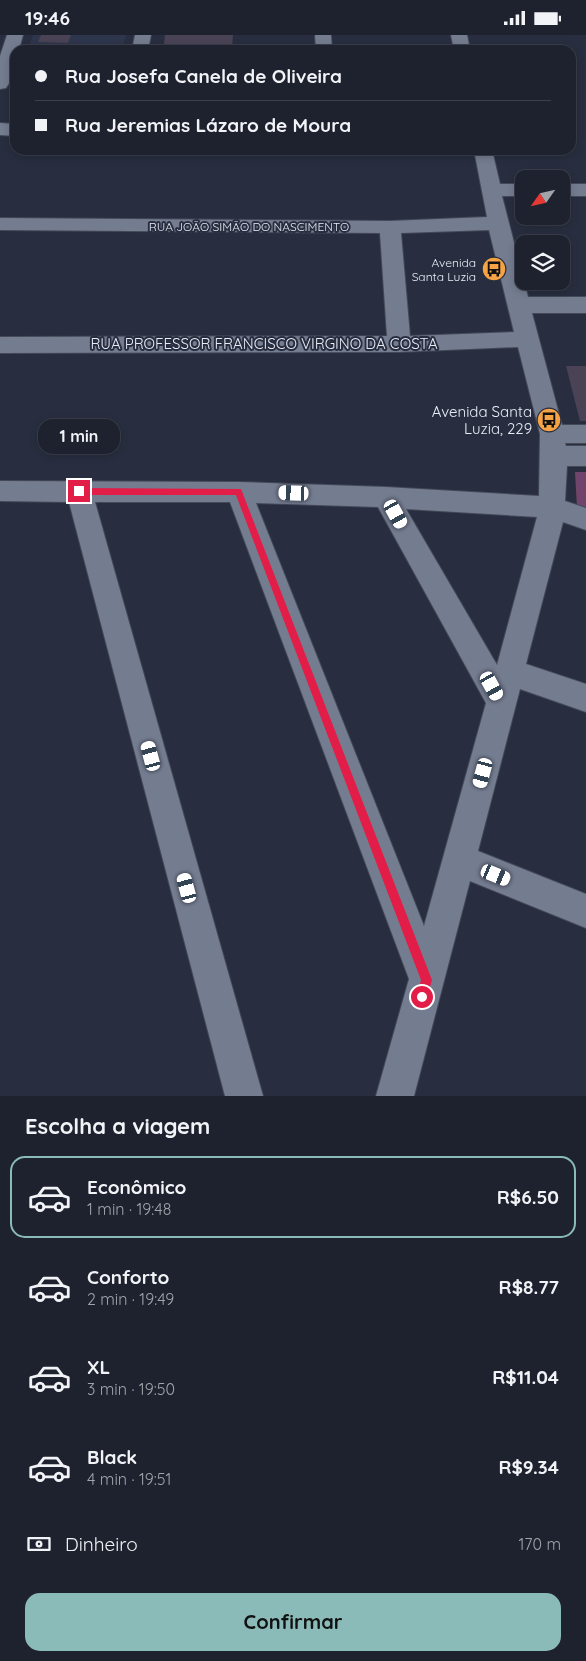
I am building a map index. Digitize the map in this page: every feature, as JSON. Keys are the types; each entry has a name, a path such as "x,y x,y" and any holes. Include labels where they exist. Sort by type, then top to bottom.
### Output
{"street":[{"path":"0,84 10,59"},
{"path":"395,1096 550,522 554,445 498,223 484,155"},
{"path":"491,190 515,190"},
{"path":"570,190 586,190"},
{"name":"RUA JOÃO SIMÃO DO NASCIMENTO","path":"0,224 390,227 498,223"},
{"path":"390,227 399,343"},
{"path":"520,305 586,305"},
{"name":"RUA PROFESSOR FRANCISCO VIRGINO DA COSTA","path":"0,345 399,343 528,339"},
{"path":"554,445 586,434"},
{"path":"554,445 586,456"},
{"path":"0,491 239,492 386,497 551,507 586,519"},
{"path":"79,491 244,1096"},
{"path":"239,492 427,980"},
{"path":"386,497 502,703"},
{"path":"510,672 586,698"},
{"path":"460,860 586,911"}],"shaded area":[{"path":"33,35 126,35 124,45 30,45"},
{"path":"575,472 586,472 586,511 577,508"}],"building":[{"path":"41,35 71,35 68,43 38,42"},
{"path":"165,35 233,35 232,45 164,44"},
{"path":"566,366 586,366 586,421 580,421"}],"place":[{"name":"Avenida Santa Luzia","path":"494,269"},
{"name":"Avenida Santa Luzia, 229","path":"549,420"}],"route":[{"path":"79,491 239,492 427,980 422,997"}]}
